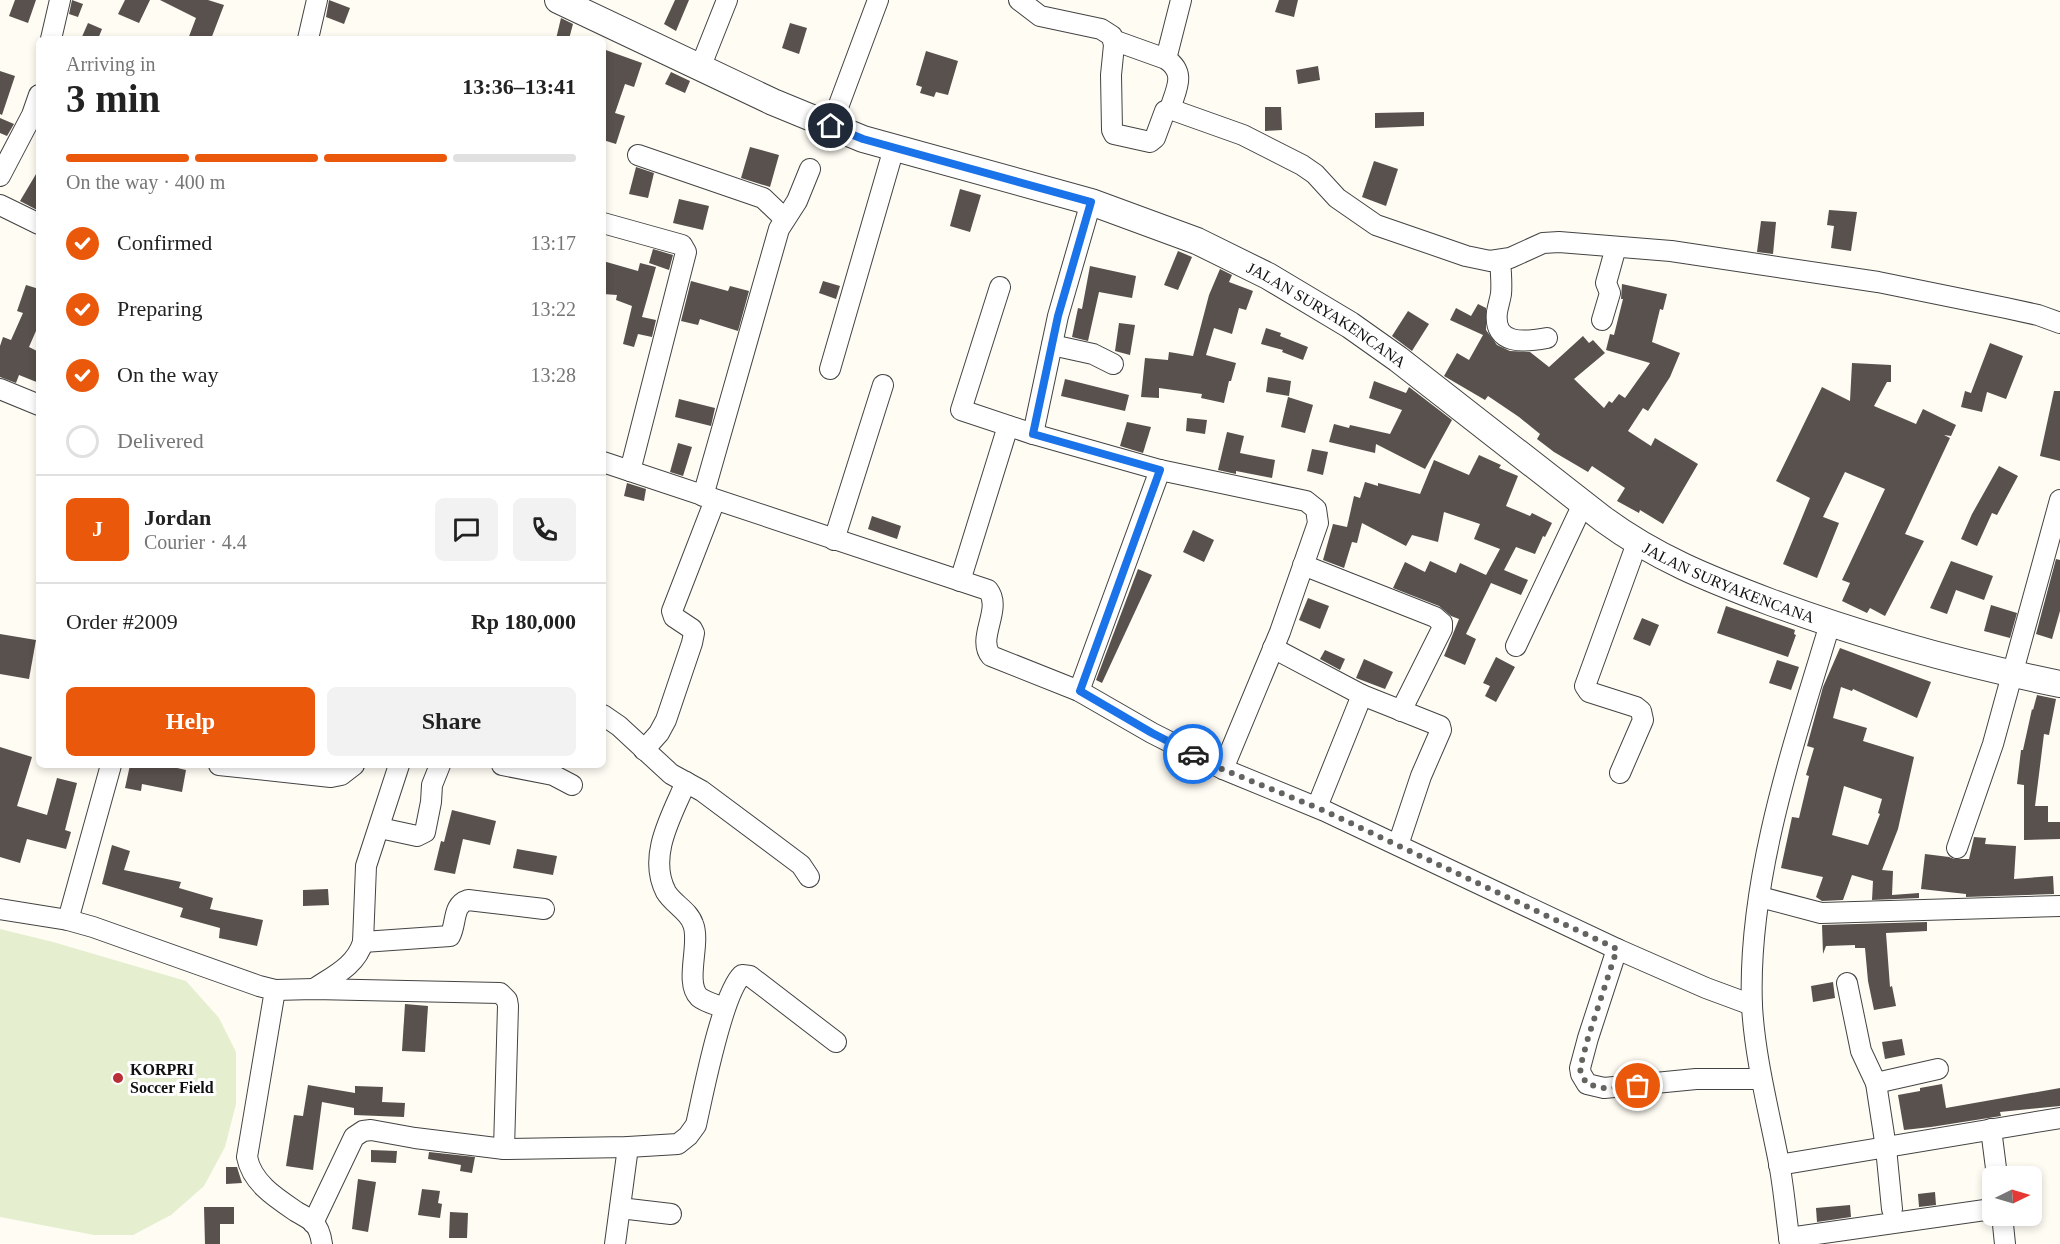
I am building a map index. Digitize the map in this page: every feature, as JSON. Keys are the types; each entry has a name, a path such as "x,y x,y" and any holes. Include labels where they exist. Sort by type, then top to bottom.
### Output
{"street":[{"path":"52,36 60,0"},
{"path":"309,36 317,0"},
{"name":"JALAN SURYAKENCANA","path":"558,0 773,102 863,139 1091,202 1197,241 1268,276 1350,325 1398,359 1582,504 1637,543 1665,559 1717,582 1830,624 2011,674 2060,684"},
{"path":"700,68 728,0"},
{"path":"831,126 878,0"},
{"path":"1020,0 1040,16 1106,31 1113,40 1173,64 1178,71 1179,80 1170,109"},
{"path":"1166,60 1181,0"},
{"path":"1113,40 1111,75 1114,134 1150,142 1155,138 1165,111 1170,109 1243,135 1302,165 1315,174 1337,198 1376,225 1466,256 1500,261 1543,243 1559,242 1671,251 1878,282 2016,310 2060,323"},
{"path":"0,176 36,104"},
{"path":"830,369 894,148"},
{"path":"638,155 763,198 784,219"},
{"path":"644,750 659,734 666,720 694,636 692,629 674,617 672,611 709,498 779,229 797,201 810,169"},
{"path":"1033,434 1066,284 1091,202"},
{"path":"0,205 36,223"},
{"path":"606,224 682,245 686,252 630,471"},
{"path":"1602,320 1610,293 1606,283 1616,247"},
{"path":"1500,261 1502,285 1497,314 1500,330 1508,339 1516,341 1547,338"},
{"path":"1000,287 961,410 1033,434 1160,470 1306,501 1316,509 1318,523 1273,648 1222,769"},
{"path":"1052,345 1093,354 1113,364"},
{"path":"834,540 883,385"},
{"path":"0,389 36,404"},
{"path":"960,581 1008,426"},
{"path":"606,463 988,590 992,596 986,648 991,656 1080,691 1152,733 1222,769 1317,807 1617,949 1706,988 1752,1005"},
{"path":"1080,691 1160,470"},
{"path":"1957,848 1993,744 2060,500"},
{"path":"1516,646 1582,504"},
{"path":"1620,773 1643,720 1641,711 1636,707 1589,693 1585,686 1637,543"},
{"path":"1303,565 1435,617 1443,623 1443,629 1401,711"},
{"path":"1830,624 1791,752 1770,840 1753,963 1752,1005 1755,1040 1779,1165 1789,1241 1982,1211"},
{"path":"1273,648 1362,694 1440,726 1441,730 1421,776 1398,845"},
{"path":"1317,807 1362,694"},
{"path":"606,718 671,774 702,791 801,865 809,877"},
{"path":"68,920 110,768"},
{"path":"247,768 331,777 341,775 350,768"},
{"path":"314,989 353,963 360,952 363,942 366,866 398,768"},
{"path":"380,828 417,836 425,832 432,785 439,768"},
{"path":"519,768 559,777 572,785"},
{"path":"686,782 660,847 663,882 671,899 694,924 694,984 697,993 700,998 724,1008"},
{"path":"1761,897 1821,913 2060,906"},
{"path":"363,942 446,938 453,930 457,907 461,902 468,900 544,909"},
{"path":"0,909 68,920 275,990 500,993 504,996 508,1006 504,1149"},
{"path":"1617,949 1580,1068 1587,1084 1604,1088 1696,1079 1761,1079"},
{"path":"313,1223 354,1137 363,1131 384,1131 415,1138 504,1149 678,1144 692,1132 696,1125 724,1008 741,975 750,976 836,1042"},
{"path":"1847,983 1861,1051 1876,1083 1892,1209"},
{"path":"275,990 248,1157 252,1173 258,1182 280,1201 313,1223 320,1233 322,1244"},
{"path":"1876,1083 1938,1069"},
{"path":"1779,1165 2060,1118"},
{"path":"1991,1129 1996,1166"},
{"path":"615,1244 628,1147"},
{"path":"620,1208 671,1214"},
{"path":"2003,1226 2005,1244"}],"green space":[{"name":"KORPRI Soccer Field","path":"0,929 186,981 219,1018 236,1052 236,1104 225,1147 204,1186 171,1215 133,1235 94,1235 0,1217"}],"building":[{"path":"15,0 36,0 28,23 9,16"},
{"path":"72,0 83,4 78,17 69,14"},
{"path":"125,0 150,0 139,23 118,14"},
{"path":"160,0 208,0 224,5 212,36 189,36 196,18"},
{"path":"329,0 350,8 344,24 326,17"},
{"path":"675,0 689,0 676,31 664,24"},
{"path":"1279,0 1298,0 1294,17 1275,12"},
{"path":"561,18 573,24 570,36 557,36"},
{"path":"88,23 102,29 99,36 82,36"},
{"path":"790,23 807,28 799,54 782,48"},
{"path":"606,50 642,63 634,87 625,84 615,113 625,116 616,144 606,141"},
{"path":"926,51 958,61 948,95 936,92 934,97 920,93 922,87 916,85"},
{"path":"1318,66 1320,80 1298,84 1296,70"},
{"path":"0,71 15,76 2,115 0,114"},
{"path":"671,72 690,81 685,93 665,84"},
{"path":"1265,107 1281,107 1282,130 1265,131"},
{"path":"1424,112 1424,126 1375,128 1375,113"},
{"path":"0,118 14,124 7,136 0,133"},
{"path":"750,147 779,155 770,187 741,178"},
{"path":"1374,161 1398,169 1386,206 1362,197"},
{"path":"636,167 654,173 648,198 629,194"},
{"path":"36,174 36,209 20,201"},
{"path":"960,189 981,195 970,232 950,226"},
{"path":"679,199 709,206 703,230 673,223"},
{"path":"1829,210 1857,212 1851,251 1831,248 1834,226 1827,225"},
{"path":"1761,221 1776,222 1773,254 1757,252"},
{"path":"653,249 673,255 669,270 649,263"},
{"path":"1178,251 1192,257 1178,290 1164,285"},
{"path":"606,262 638,271 640,263 656,267 642,317 656,320 652,337 638,334 634,347 623,344 632,306 616,300 617,295 606,294"},
{"path":"1090,266 1136,276 1132,298 1099,292 1088,341 1072,337 1078,308 1082,309"},
{"path":"1220,269 1232,275 1229,282 1253,291 1246,310 1239,308 1232,334 1214,328 1206,355 1236,363 1224,403 1201,398 1202,394 1159,388 1159,398 1141,397 1145,358 1168,360 1169,352 1193,356 1209,295"},
{"path":"691,281 728,291 730,286 749,291 738,331 700,319 698,325 681,321"},
{"path":"823,281 840,286 836,299 819,293"},
{"path":"1622,284 1667,294 1663,310 1660,309 1652,342 1680,353 1670,377 1648,411 1643,408 1628,431 1651,446 1655,438 1698,464 1663,524 1640,510 1639,513 1617,501 1625,488 1592,466 1588,472 1554,452 1537,439 1540,434 1519,417 1488,396 1485,400 1444,376 1457,353 1469,360 1483,335 1450,320 1456,308 1471,316 1478,304 1486,308 1486,330 1497,345 1510,351 1530,352 1549,367 1583,336 1589,343 1593,340 1605,353 1574,379 1604,408 1609,401 1612,403 1619,394 1625,398 1650,363 1606,350 1610,334 1614,335 1623,299 1621,299"},
{"path":"26,285 36,288 36,331 29,347 36,350 36,382 19,375 16,383 0,377 0,346 3,337 11,340 23,313 17,311"},
{"path":"1408,311 1429,324 1412,351 1392,336"},
{"path":"1119,323 1135,325 1130,355 1115,351"},
{"path":"1266,328 1308,347 1303,360 1282,352 1283,350 1261,344"},
{"path":"1990,343 2023,356 2006,399 1987,392 1982,412 1961,407 1965,391 1971,393"},
{"path":"1852,363 1891,365 1891,382 1887,382 1874,406 1916,424 1923,409 1956,425 1951,436 1944,435 1950,438 1905,534 1924,541 1885,616 1870,608 1867,613 1842,601 1850,583 1842,580 1885,489 1845,472 1823,517 1839,523 1817,578 1783,564 1810,498 1776,481 1822,387 1850,401"},
{"path":"1268,377 1291,381 1289,396 1266,392"},
{"path":"1065,379 1129,395 1125,411 1061,396"},
{"path":"1374,381 1406,393 1409,387 1452,420 1425,469 1376,444 1375,453 1329,442 1334,424 1349,428 1350,425 1390,434 1402,410 1369,398"},
{"path":"2054,391 2060,391 2060,461 2040,456"},
{"path":"1288,397 1313,405 1305,433 1281,427"},
{"path":"679,399 715,408 711,426 675,417"},
{"path":"1187,418 1207,420 1205,434 1186,431"},
{"path":"1127,422 1151,427 1143,453 1120,446"},
{"path":"1227,432 1244,436 1240,453 1275,460 1272,478 1218,470"},
{"path":"678,443 692,447 683,476 670,472"},
{"path":"1312,449 1328,452 1323,475 1307,471"},
{"path":"1479,455 1501,465 1499,468 1518,476 1506,506 1530,516 1532,513 1552,523 1535,554 1516,547 1504,570 1528,580 1521,595 1491,583 1466,634 1476,639 1465,665 1444,656 1459,619 1451,616 1439,606 1393,588 1405,562 1425,572 1430,561 1456,573 1460,563 1486,575 1500,549 1474,539 1480,524 1444,512 1438,542 1412,535 1406,546 1362,523 1357,543 1352,542 1344,568 1323,560 1333,524 1347,527 1354,496 1360,498 1365,482 1420,494 1434,460 1469,475"},
{"path":"1999,466 2018,476 1997,515 1992,513 1977,546 1961,539"},
{"path":"627,483 646,489 644,501 624,496"},
{"path":"872,516 901,526 897,539 868,529"},
{"path":"1193,530 1214,540 1204,562 1183,552"},
{"path":"2056,559 2060,560 2060,611 2052,639 2036,634"},
{"path":"1951,561 1993,576 1984,600 1956,590 1947,614 1930,608"},
{"path":"1138,569 1152,575 1102,683 1096,680"},
{"path":"1308,598 1329,606 1320,629 1299,620"},
{"path":"1991,605 2017,613 2010,638 1984,631"},
{"path":"1726,606 1795,630 1796,635 1788,657 1717,633"},
{"path":"1642,618 1659,625 1650,646 1633,639"},
{"path":"0,634 36,640 29,679 0,674"},
{"path":"1840,648 1931,682 1917,718 1853,689 1852,691 1841,687 1833,718 1867,728 1863,741 1914,757 1898,829 1882,870 1893,871 1892,895 1919,893 1919,898 1872,900 1873,881 1852,875 1843,900 1822,901 1816,897 1823,877 1781,868 1792,817 1799,818 1809,776 1806,775 1814,748 1807,746 1823,687","holes":["1844,786 1882,799 1878,813 1880,814 1868,845 1832,835"]},
{"path":"1325,650 1345,659 1340,670 1320,659"},
{"path":"1496,657 1515,667 1496,702 1485,696 1490,686 1483,683"},
{"path":"1364,659 1393,672 1385,689 1356,678"},
{"path":"1777,660 1799,667 1791,690 1769,683"},
{"path":"2037,695 2056,699 2049,735 2044,734 2035,806 2048,806 2048,822 2060,822 2060,839 2024,840 2024,785 2017,784 2021,750 2023,750"},
{"path":"0,747 32,757 17,806 47,815 57,778 77,783 65,830 71,832 66,849 27,839 20,863 0,857"},
{"path":"129,768 186,770 182,792 142,784 141,791 125,788"},
{"path":"452,810 496,821 490,845 463,839 455,874 434,870"},
{"path":"1974,837 1986,838 1985,844 2016,846 2014,879 2053,876 2054,894 1966,897 1966,894 1921,889 1925,854 1969,859"},
{"path":"112,845 130,851 124,870 181,882 179,888 213,898 210,909 263,920 257,946 219,938 220,928 180,917 183,908 102,884"},
{"path":"517,849 557,856 553,875 513,868"},
{"path":"328,889 329,905 303,906 303,890"},
{"path":"1927,922 1927,931 1886,933 1890,987 1892,986 1896,1006 1874,1010 1865,948 1855,948 1855,945 1826,946 1823,954 1822,925"},
{"path":"1833,982 1835,998 1813,1002 1811,986"},
{"path":"405,1004 428,1006 425,1052 402,1051"},
{"path":"1902,1039 1905,1055 1885,1059 1882,1042"},
{"path":"1942,1084 1946,1108 2060,1088 2060,1106 2000,1112 2001,1116 1904,1130 1898,1095"},
{"path":"308,1085 355,1093 355,1086 383,1087 382,1102 405,1103 404,1117 354,1115 354,1108 322,1102 313,1170 286,1166 294,1115 303,1116"},
{"path":"371,1150 397,1151 396,1163 371,1162"},
{"path":"429,1152 475,1157 472,1173 460,1171 461,1165 428,1159"},
{"path":"226,1167 237,1167 242,1183 226,1184"},
{"path":"358,1179 376,1182 368,1232 352,1229"},
{"path":"422,1189 440,1191 438,1203 442,1204 440,1218 418,1215"},
{"path":"1935,1192 1936,1205 1919,1207 1918,1194"},
{"path":"1850,1205 1851,1217 1817,1222 1816,1208"},
{"path":"204,1207 234,1207 234,1224 220,1224 220,1244 205,1244"},
{"path":"450,1212 468,1213 467,1238 449,1238"}],"way so far":[{"path":"1193,754 1222,769 1325,811 1617,949 1580,1068 1587,1084 1604,1088 1638,1086"}],"place":[{"name":"KORPRI Soccer Field","path":"118,1078"}],"route":[{"path":"831,126 863,139 1091,202 1058,316 1033,434 1160,470 1080,691 1193,754"}]}
